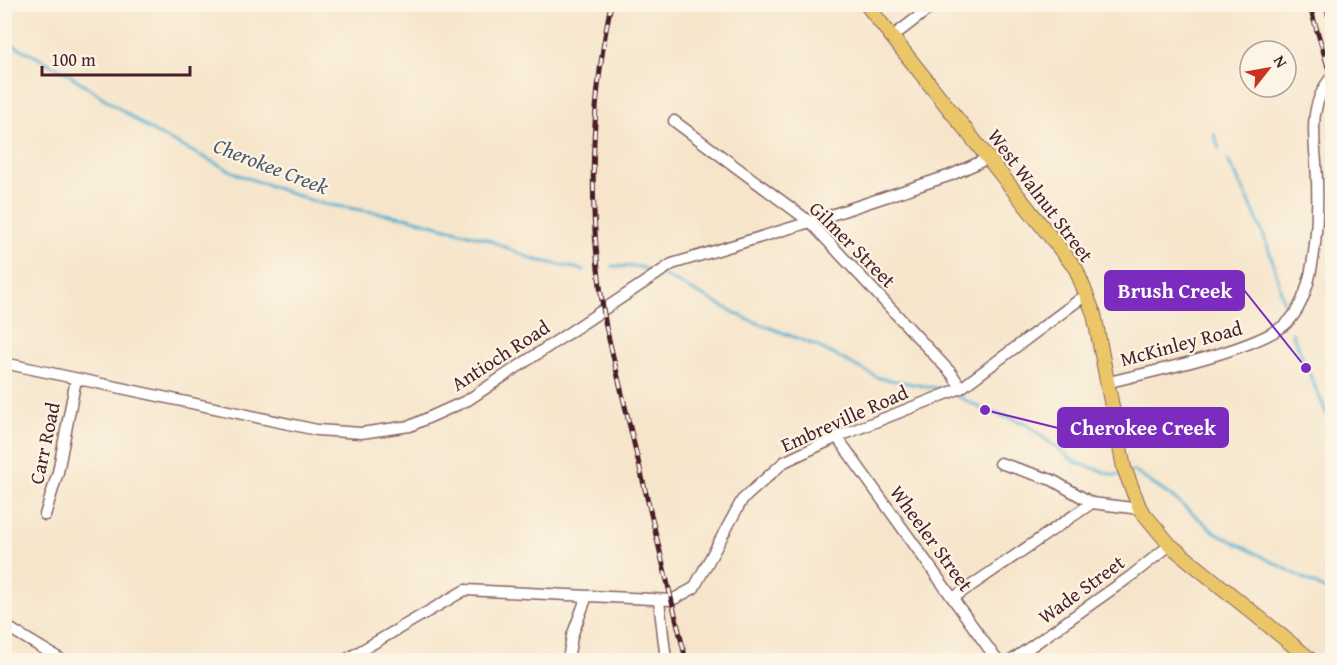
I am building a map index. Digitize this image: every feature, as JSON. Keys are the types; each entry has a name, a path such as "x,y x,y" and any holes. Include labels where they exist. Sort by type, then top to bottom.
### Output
{"main road":[{"name":"West Walnut Street","path":"866,4 1065,253 1087,294 1094,314 1109,381 1125,473 1140,508 1170,544 1306,656"}],"street":[{"path":"892,37 935,4"},
{"path":"1329,4 1332,14"},
{"name":"McKinley Road","path":"1109,381 1251,343 1273,333 1294,315 1308,283 1316,238 1317,185 1312,119 1320,94 1332,76"},
{"name":"Gilmer Street","path":"675,121 810,222 952,374 955,391"},
{"name":"Antioch Road","path":"4,363 317,430 361,433 410,426 468,400 646,279 672,264 810,222 951,175 989,158"},
{"name":"Embreville Road","path":"345,660 465,590 672,600 694,588 742,500 784,462 837,437 955,391 1087,294"},
{"name":"Carr Road","path":"45,514 58,472 76,379"},
{"name":"Wheeler Street","path":"837,437 997,660"},
{"path":"1000,463 1052,480 1092,503 1140,508"},
{"path":"953,598 1092,503"},
{"name":"Wade Street","path":"1012,660 1131,576 1170,544"},
{"path":"568,660 572,636 587,596"},
{"path":"659,601 666,660"},
{"path":"4,625 62,660"},
{"path":"1289,660 1306,656"}],"waterway":[{"name":"Cherokee Creek","path":"4,40 65,72 154,132 239,175 319,203 409,218 487,239 532,259 584,270"},
{"path":"1214,134 1219,148"},
{"path":"1228,161 1264,235 1277,274 1286,315"},
{"name":"Cherokee Creek","path":"612,266 640,267 654,272"},
{"name":"Cherokee Creek","path":"661,274 747,319 815,345 879,378 947,390"},
{"path":"1292,333 1332,426"},
{"name":"Cherokee Creek","path":"953,394 985,410 1025,423 1075,462 1113,475 1122,474"},
{"name":"Cherokee Creek","path":"1129,472 1134,471 1175,499 1215,532 1332,593"}],"railway":[{"path":"611,4 598,84 595,125 594,206 600,287 606,327 686,660"},
{"path":"1309,4 1332,80"}],"place":[{"name":"Brush Creek","path":"1306,368"},
{"name":"Cherokee Creek","path":"985,410"}]}
